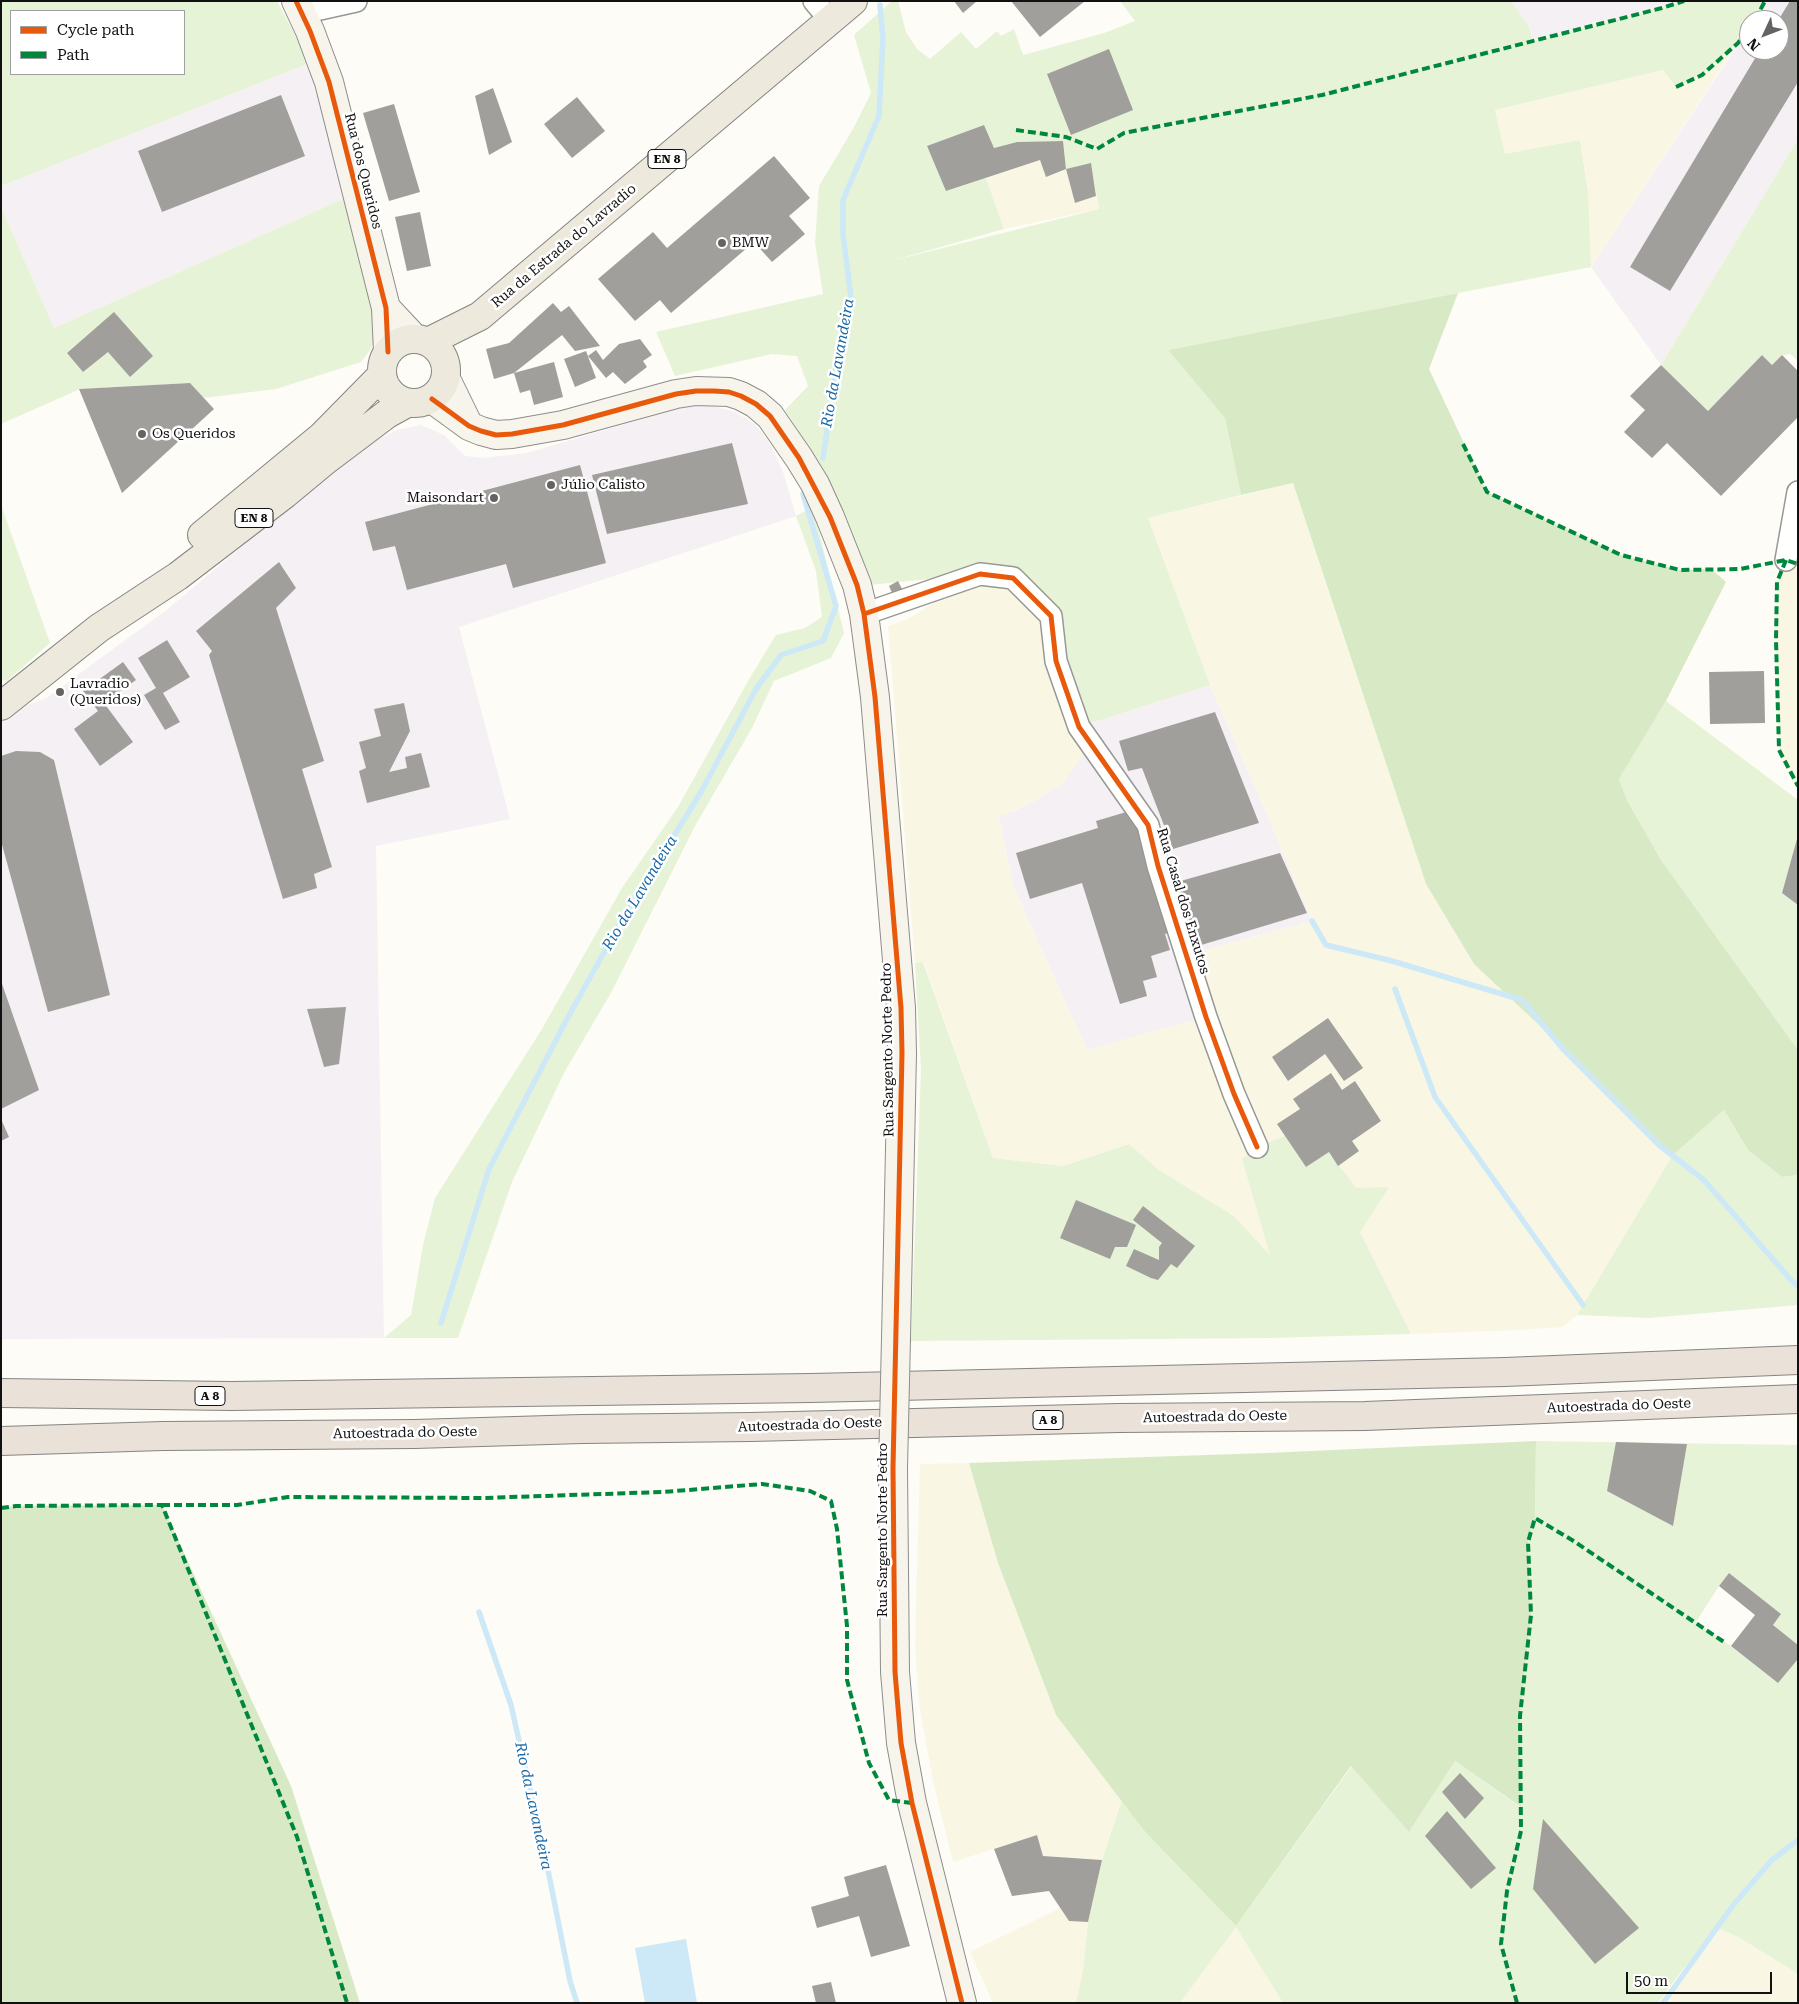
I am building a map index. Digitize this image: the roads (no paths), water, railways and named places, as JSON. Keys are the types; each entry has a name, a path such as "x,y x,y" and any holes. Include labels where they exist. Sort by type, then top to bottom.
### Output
{"highway":[{"name":"A 8","path":"1,1393 231,1396 791,1388 1398,1374 1798,1360"},
{"name":"Autoestrada do Oeste","path":"1,1441 163,1436 415,1434 582,1428 751,1427 1119,1418 1365,1416 1798,1399"}],"main road":[{"name":"Rua da Estrada do Lavradio","path":"1,706 99,628 166,564 279,486 326,460 387,414 433,387 480,316 822,11 853,1"},
{"name":"Rua da Estrada do Lavradio","path":"279,486 385,363 395,345 405,340 422,340 480,316"},
{"path":"385,363 384,384 390,393 433,387 440,353 422,340"}],"street":[{"path":"299,7 356,1"},
{"name":"Rua dos Queridos","path":"299,7 329,82 386,308 385,363"},
{"name":"Rua dos Queridos","path":"386,308 422,340"},
{"name":"Rua Sargento Norte Pedro","path":"433,387 469,426 480,431 496,434 512,434 563,425 676,394 714,391 729,392 741,396 756,404 770,416 794,450 815,484 846,553 864,614 875,697 901,1008 902,1063 894,1468 895,1672 901,1742 912,1803 962,2003"},
{"path":"1786,560 1798,492"},
{"name":"Rua Casal dos Enxutos","path":"864,614 980,574 1013,578 1051,616 1056,661 1079,728 1148,825 1158,866 1206,1017 1234,1094 1257,1147"}],"water":[{"path":"686,1939 697,2003 645,2003 635,1948"}],"waterway":[{"name":"Rio da Lavandeira","path":"823,458 843,323 851,298 843,234 843,200 879,116 883,37 880,5"},
{"name":"Rio da Lavandeira","path":"441,1323 489,1169 566,1021 622,920 701,792 756,689 781,655 823,641 836,606 803,494"},
{"path":"1312,921 1326,945 1392,961 1522,1000 1563,1049 1659,1145 1704,1180 1798,1286"},
{"path":"1395,989 1435,1097 1583,1305"},
{"name":"Rio da Lavandeira","path":"479,1612 511,1705 547,1865 570,1981 577,2003"},
{"path":"1663,2003 1734,1904 1772,1860 1798,1840"}],"place":[{"name":"BMW","path":"722,243"},
{"name":"Os Queridos","path":"142,434"},
{"name":"Júlio Calisto","path":"551,485"},
{"name":"Maisondart","path":"494,498"},
{"name":"Lavradio (Queridos)","path":"60,692"}]}
